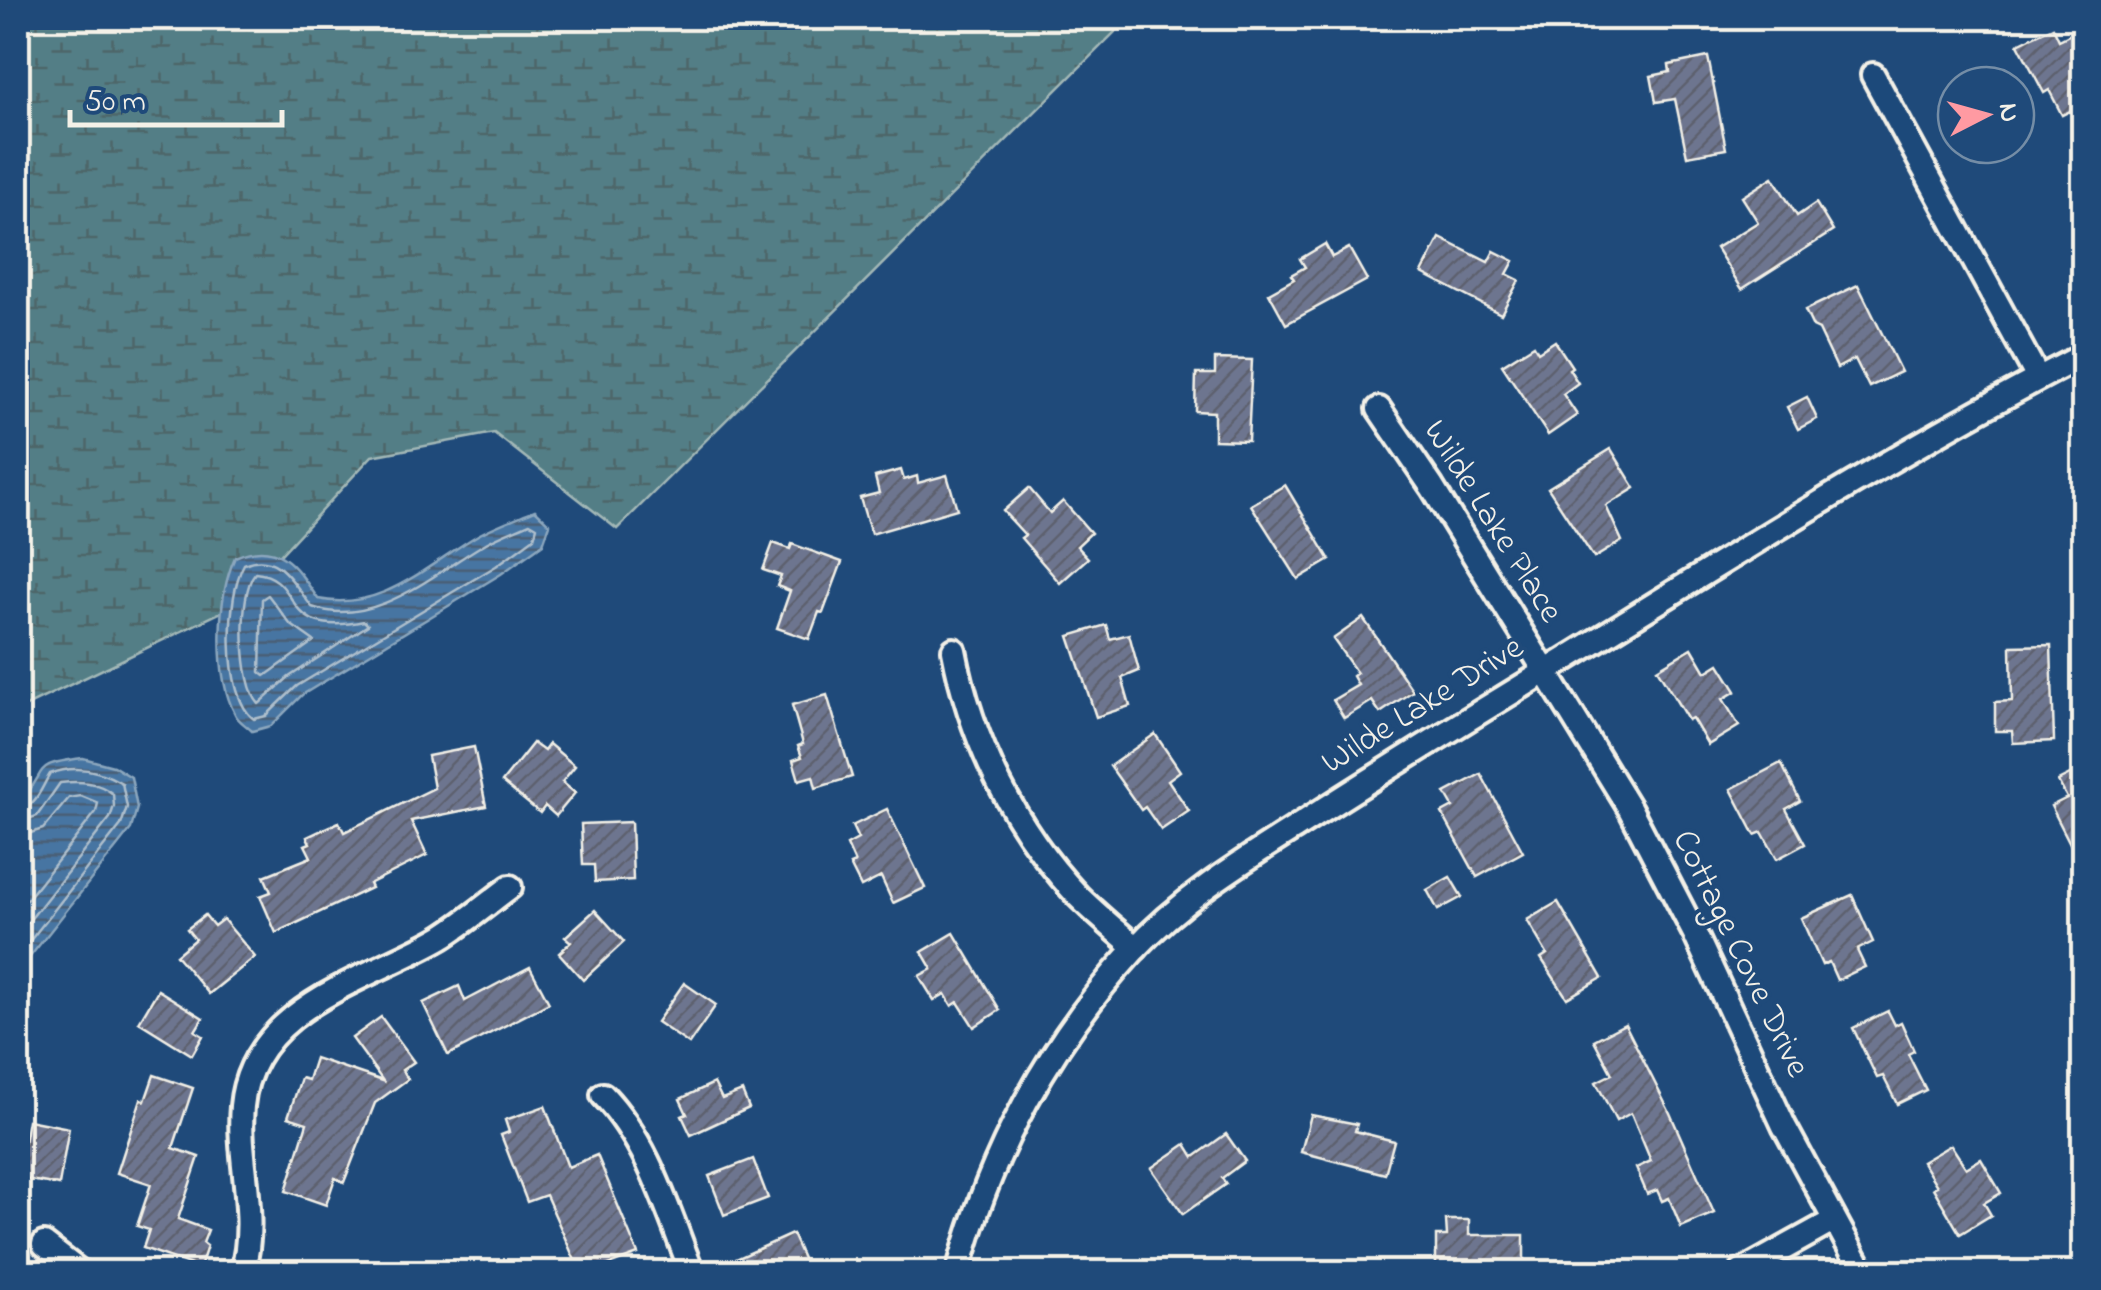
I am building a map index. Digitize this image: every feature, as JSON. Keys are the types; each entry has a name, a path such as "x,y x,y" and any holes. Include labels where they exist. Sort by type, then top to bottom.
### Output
{"street":[{"path":"1873,75 2038,378"},
{"name":"Wilde Lake Drive","path":"958,1272 988,1180 1012,1126 1062,1041 1136,948 1228,871 1899,457 2084,355"},
{"name":"Wilde Lake Place","path":"1379,409 1546,672"},
{"path":"954,650 963,700 1005,795 1041,850 1078,896 1136,948"},
{"name":"Cottage Cove Drive","path":"1546,672 1638,824 1695,934 1784,1126 1863,1272"},
{"path":"242,1272 249,1242 242,1106 252,1067 266,1044 283,1024 327,995 441,937 510,887"},
{"path":"603,1096 622,1114 642,1149 692,1272"},
{"path":"1741,1272 1833,1221"},
{"path":"44,1244 80,1272"}],"green space":[{"path":"18,18 1129,18 617,529 494,433 372,456 232,607 18,710"}],"water":[{"path":"535,510 550,524 543,544 501,574 302,695 271,726 252,731 236,716 224,678 220,636 224,593 235,557 250,552 275,553 294,566 318,599 363,599 403,583 478,535"},
{"path":"83,758 113,766 131,777 137,808 131,829 18,972 18,803 46,767"}],"building":[{"path":"2053,27 2059,40 2077,31 2084,45 2084,104 2062,115 2049,90 2044,93 2036,78 2036,65 2029,65 2018,44"},
{"path":"1708,57 1726,149 1687,156 1675,99 1656,102 1651,76 1670,72 1669,65"},
{"path":"1773,177 1797,216 1816,203 1833,231 1742,289 1716,248 1758,222 1742,197"},
{"path":"1440,238 1488,262 1494,251 1514,261 1507,274 1519,280 1501,314 1422,273"},
{"path":"1325,244 1332,257 1349,248 1367,280 1286,324 1269,293 1294,279 1291,275 1305,267 1300,259"},
{"path":"1858,285 1901,372 1869,387 1855,359 1837,368 1805,310"},
{"path":"1555,341 1578,383 1563,394 1577,415 1548,435 1502,365 1534,345 1538,352"},
{"path":"1215,359 1252,360 1248,441 1214,440 1214,412 1195,411 1196,374 1215,374"},
{"path":"1807,397 1817,419 1798,429 1787,407"},
{"path":"1611,449 1635,488 1606,506 1622,541 1594,558 1548,488"},
{"path":"901,470 904,480 917,476 918,483 947,475 957,509 871,534 860,498 879,493 875,477"},
{"path":"1285,485 1330,560 1298,579 1251,505"},
{"path":"1029,488 1050,513 1063,501 1091,533 1077,546 1088,558 1060,583 1003,511"},
{"path":"773,543 790,549 792,544 842,562 809,639 777,628 790,591 777,586 781,576 763,570"},
{"path":"1363,618 1413,691 1380,713 1372,701 1344,718 1333,700 1358,685 1353,676 1357,673 1333,639"},
{"path":"1106,625 1110,639 1129,634 1139,671 1122,678 1130,706 1096,717 1069,636"},
{"path":"2051,645 2054,741 2013,743 2012,731 1995,731 1995,702 2012,701 2011,646"},
{"path":"1692,648 1706,672 1719,664 1736,691 1723,699 1739,726 1708,745 1657,669"},
{"path":"827,695 852,777 816,788 813,776 799,780 793,760 802,757 798,746 803,744 792,705"},
{"path":"1155,734 1180,771 1168,780 1189,811 1161,830 1145,807 1141,810 1110,766"},
{"path":"533,743 544,751 549,744 575,766 562,782 575,793 556,816 545,806 540,813 502,782"},
{"path":"474,747 486,806 411,821 427,855 369,884 371,888 276,933 260,896 271,892 264,876 311,857 305,845 310,843 307,837 339,822 344,832 434,788 428,756"},
{"path":"1781,763 1800,801 1786,809 1805,844 1777,859 1762,832 1755,835 1731,789"},
{"path":"2084,768 2084,871 2051,806 2067,798 2058,781"},
{"path":"1481,774 1523,852 1477,877 1442,813 1453,807 1445,793"},
{"path":"887,809 925,888 893,903 881,877 861,887 850,865 855,863 847,845 858,839 852,826"},
{"path":"631,822 633,880 595,882 594,865 583,865 581,824"},
{"path":"1450,877 1462,897 1438,910 1427,890"},
{"path":"1852,895 1873,942 1857,950 1865,967 1837,980 1829,962 1822,965 1801,918"},
{"path":"1558,902 1602,978 1567,998 1541,958 1547,954 1527,920"},
{"path":"595,910 624,942 583,980 559,953 571,942 565,937"},
{"path":"205,915 214,926 223,919 255,957 209,994 176,955 195,939 187,929"},
{"path":"954,933 1000,1010 974,1027 958,1002 952,1006 945,994 934,1000 919,976 932,969 922,952"},
{"path":"530,967 549,1003 448,1055 423,1003 459,986 465,1001"},
{"path":"684,983 716,1005 689,1044 657,1022"},
{"path":"158,990 203,1018 195,1031 203,1036 192,1055 139,1022"},
{"path":"1888,1011 1895,1025 1901,1022 1914,1051 1908,1054 1926,1090 1897,1104 1883,1076 1877,1078 1853,1028"},
{"path":"381,1017 414,1062 402,1070 408,1079 375,1103 344,1182 335,1178 326,1205 286,1191 307,1123 288,1117 301,1078 308,1080 315,1058 383,1081 352,1038"},
{"path":"1625,1024 1714,1213 1681,1227 1669,1198 1662,1201 1657,1190 1647,1194 1636,1168 1651,1161 1631,1113 1616,1121 1596,1082 1612,1074 1594,1040"},
{"path":"154,1075 193,1088 173,1148 199,1157 178,1219 208,1230 200,1268 143,1248 149,1230 137,1226 151,1184 117,1173 141,1099 145,1101"},
{"path":"714,1083 722,1099 742,1091 749,1108 691,1135 682,1116 687,1114 680,1099"},
{"path":"545,1106 568,1167 597,1155 638,1254 580,1272 546,1195 527,1202 501,1135 509,1132 505,1120"},
{"path":"1311,1115 1357,1124 1355,1131 1394,1141 1385,1174 1301,1152"},
{"path":"28,1120 69,1128 59,1185 18,1178"},
{"path":"1226,1134 1245,1161 1222,1178 1226,1184 1183,1214 1151,1168 1186,1144 1194,1157"},
{"path":"1951,1145 1966,1168 1981,1159 2001,1193 1984,1203 1991,1215 1960,1234 1922,1162"},
{"path":"753,1159 768,1198 724,1215 709,1176"},
{"path":"1446,1220 1469,1220 1469,1235 1524,1235 1524,1269 1436,1272 1436,1236 1447,1236"},
{"path":"792,1234 809,1272 707,1272"}]}
